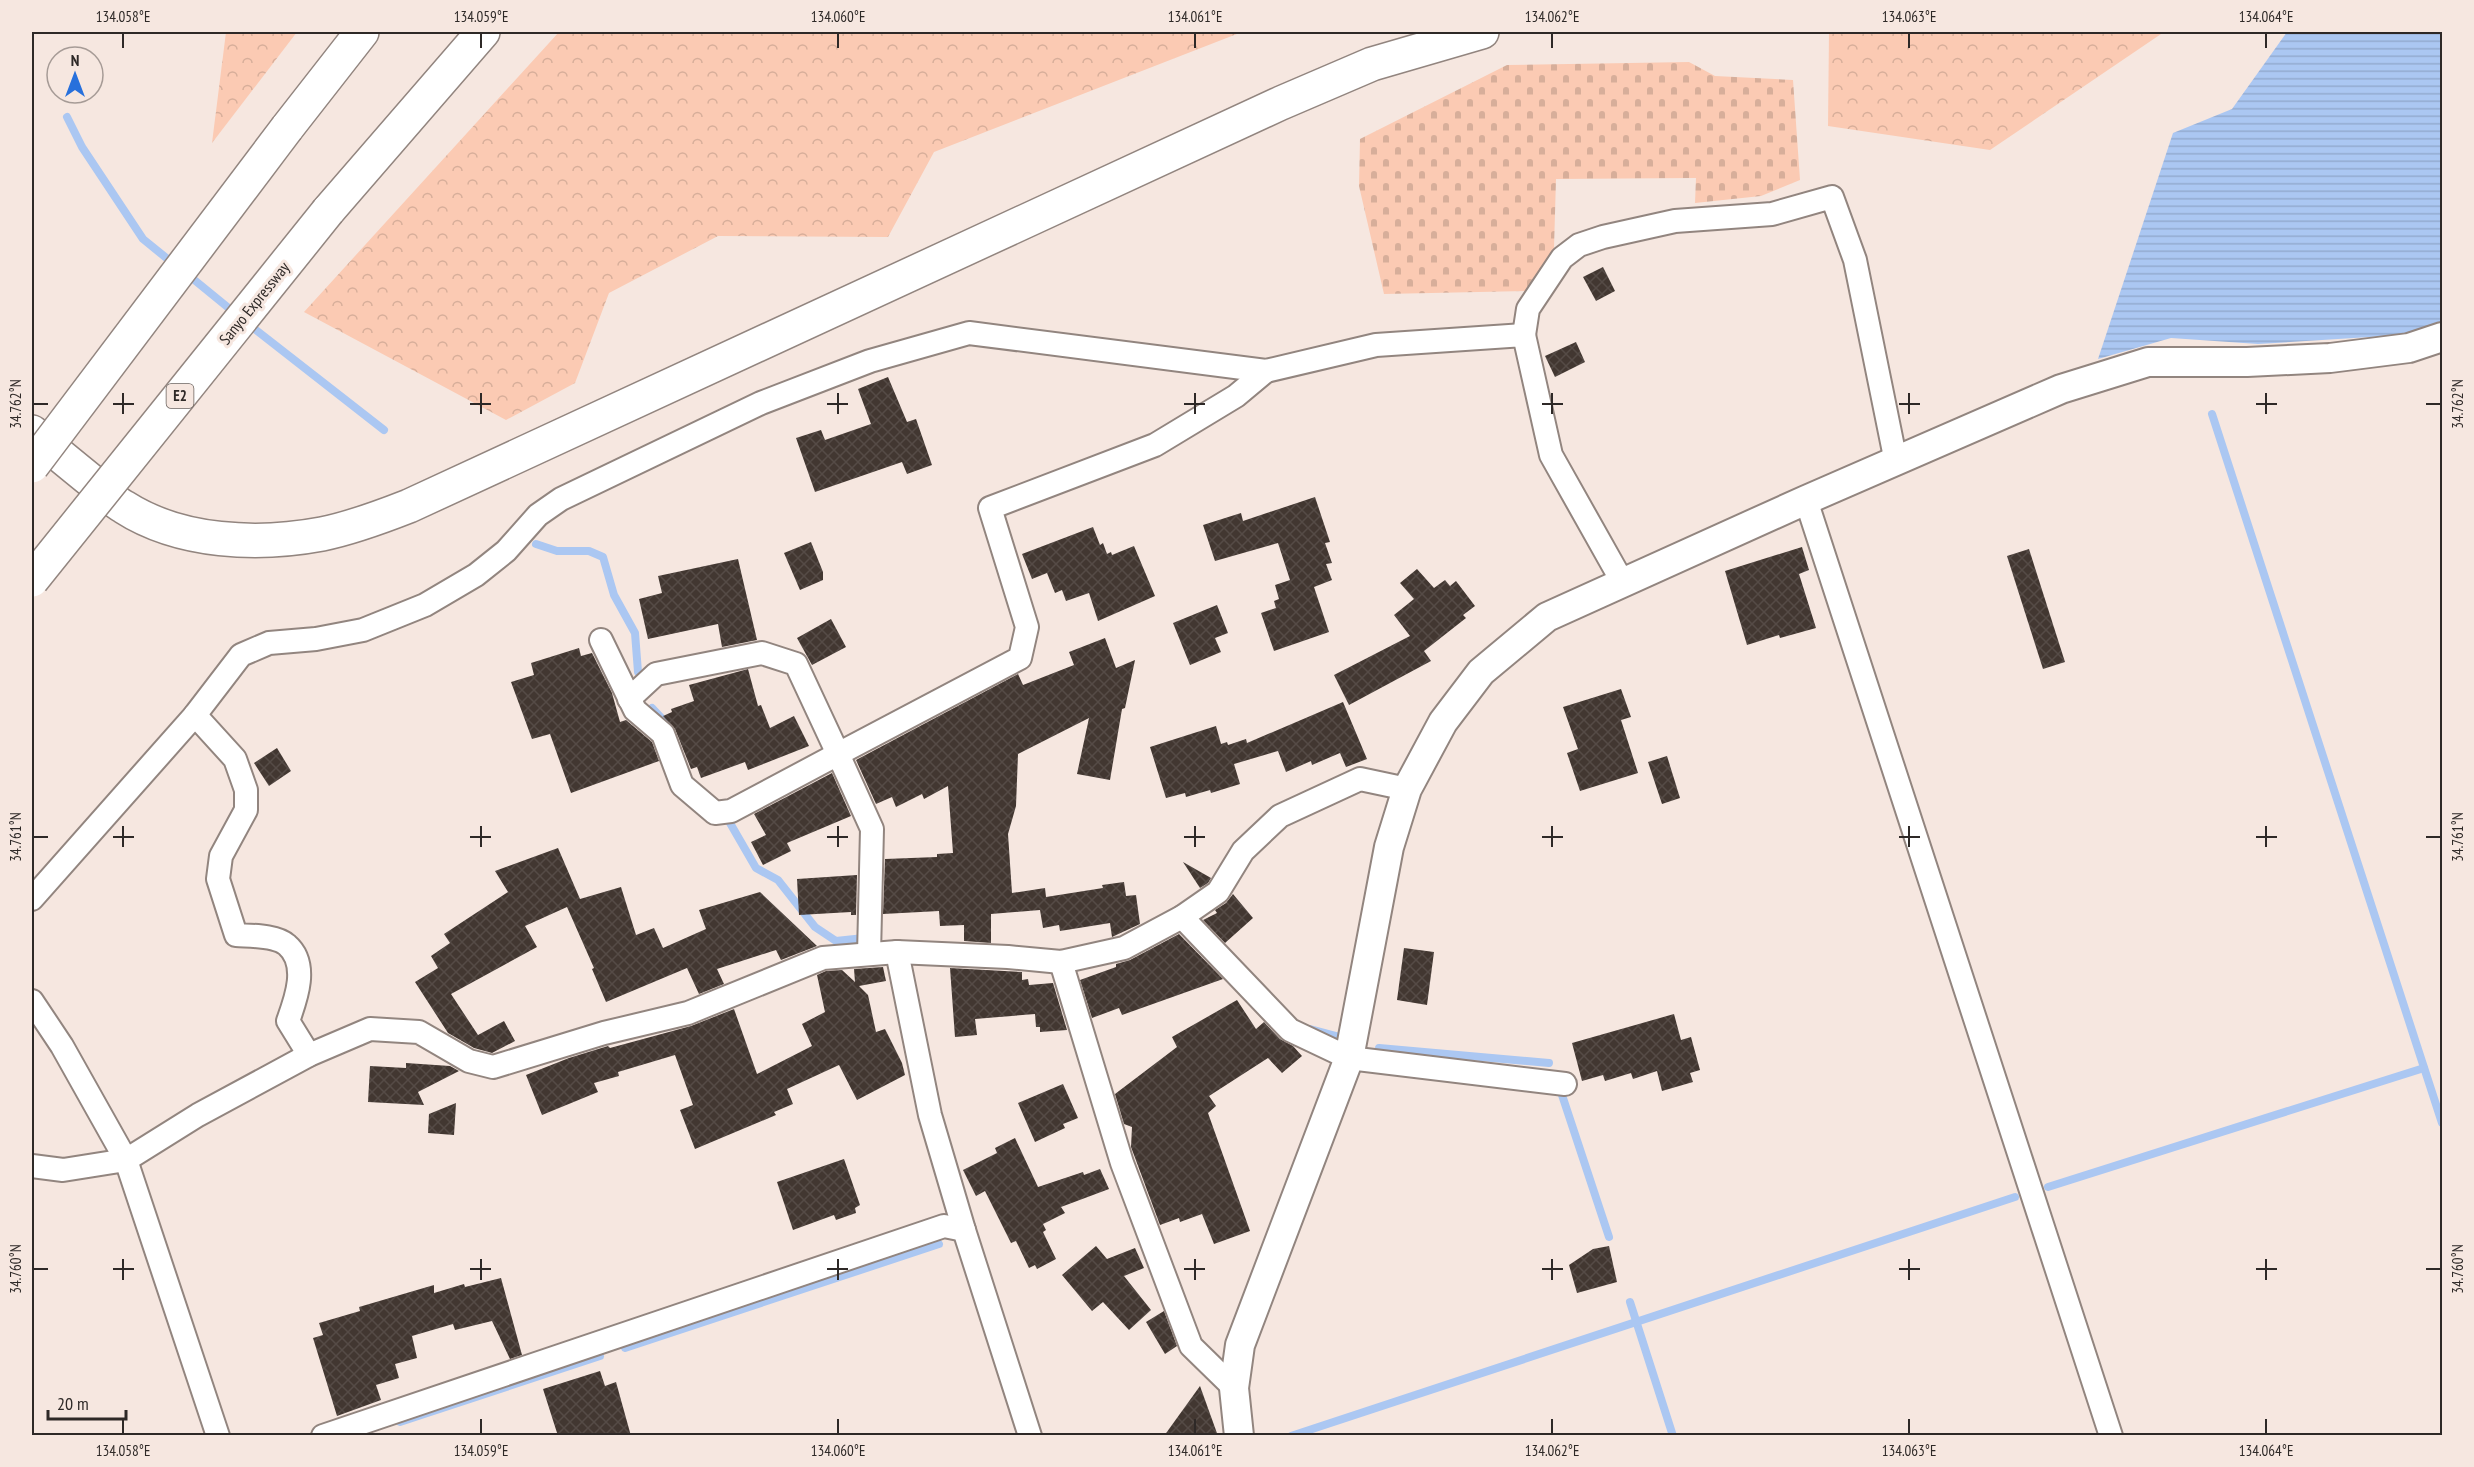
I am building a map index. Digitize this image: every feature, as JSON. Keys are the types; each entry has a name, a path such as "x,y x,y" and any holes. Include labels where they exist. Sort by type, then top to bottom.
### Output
{"highway":[{"path":"32,466 362,32"},
{"name":"Sanyo Expressway","path":"32,580 328,211 483,32"},
{"path":"32,432 123,507 157,523 197,535 237,540 278,539 322,534 361,524 409,506 1281,103 1372,64 1482,32"}],"street":[{"path":"1623,583 1551,455 1524,335 1528,309 1562,258 1579,245 1603,237 1675,221 1772,214 1833,197 1855,260 1896,462"},
{"path":"32,899 195,715 241,655 269,643 316,639 363,630 425,605 491,563 506,551 538,515 561,499 761,403 870,361 969,333 1266,371 1376,345 1524,335"},
{"path":"1239,1436 1234,1388 1240,1345 1349,1058 1389,847 1407,789 1443,722 1481,672 1547,617 1806,500 2061,389 2148,362 2247,362 2330,358 2409,348 2442,338"},
{"path":"601,640 634,710 663,734 682,785 715,813 731,811 1020,658 1027,627 990,508 1155,445 1236,396 1266,371"},
{"path":"1806,500 1922,863 2110,1436"},
{"path":"629,699 656,674 762,653 796,664 872,829 869,954"},
{"path":"195,715 235,759 246,790 246,810 220,856 218,879 232,924 236,935 267,938 287,944 297,959 298,991 288,1022 309,1055"},
{"path":"32,1166 63,1170 126,1160 198,1115 309,1055 370,1029 419,1032 469,1061 493,1067 604,1033 688,1013 823,958 897,952 1061,962 1124,948 1182,917 1218,892 1243,851 1280,816 1360,779 1407,789"},
{"path":"1182,917 1290,1030 1349,1058 1565,1084"},
{"path":"897,952 930,1114 964,1230 1030,1436"},
{"path":"1061,962 1122,1163 1191,1346 1234,1388"},
{"path":"32,1001 62,1046 126,1160 218,1436"},
{"path":"323,1436 944,1226 964,1230"}],"green space":[{"path":"226,32 297,32 212,143"},
{"path":"559,32 1242,32 934,152 888,237 718,236 609,293 575,383 506,420 304,312"},
{"path":"1829,32 2164,32 1990,150 1828,126"},
{"path":"1689,62 1715,76 1793,80 1800,180 1761,196 1695,203 1696,178 1556,179 1554,248 1529,291 1384,294 1359,186 1360,139 1507,65"}],"water":[{"path":"2287,32 2442,32 2442,322 2402,335 2258,344 2171,338 2098,359 2173,133 2232,109"}],"building":[{"path":"1603,267 1615,291 1596,301 1583,277"},
{"path":"1576,342 1585,362 1555,377 1545,356"},
{"path":"888,377 907,422 916,419 932,465 907,474 902,462 815,492 796,438 821,430 825,440 871,424 858,389"},
{"path":"1315,497 1330,542 1325,543 1332,563 1326,564 1332,580 1314,587 1329,632 1274,651 1261,613 1276,608 1274,601 1279,599 1275,585 1290,580 1278,543 1215,561 1203,525 1241,513 1243,521"},
{"path":"1093,527 1100,545 1103,543 1107,554 1111,552 1112,555 1134,546 1155,596 1098,621 1089,593 1066,601 1062,590 1055,593 1047,573 1032,579 1022,554"},
{"path":"811,542 823,572 823,580 800,590 784,553"},
{"path":"1802,547 1809,570 1799,574 1816,628 1780,638 1779,635 1747,645 1725,571"},
{"path":"2029,549 2065,662 2043,669 2007,556"},
{"path":"738,559 757,640 722,647 718,624 648,639 639,599 662,593 658,576"},
{"path":"1417,569 1434,588 1445,580 1450,586 1456,581 1475,606 1463,615 1466,618 1424,651 1431,661 1349,705 1334,675 1410,636 1394,615 1414,599 1400,583"},
{"path":"1217,605 1228,633 1215,638 1221,652 1190,665 1173,623"},
{"path":"831,619 846,647 812,665 797,638"},
{"path":"1105,638 1116,668 1135,660 1125,708 1122,709 1110,780 1077,774 1089,718 1018,754 1016,806 1008,834 1012,893 1045,888 1046,897 1103,888 1102,885 1124,882 1126,896 1136,895 1140,924 1112,937 1110,923 1060,931 1059,925 1043,928 1040,910 991,914 991,943 964,941 964,925 940,926 939,911 883,914 885,859 937,857 937,854 953,853 948,786 924,799 922,794 896,807 892,797 876,804 856,760 1018,674 1023,685 1074,665 1069,652"},
{"path":"579,648 581,656 592,653 612,693 620,722 626,720 652,742 659,761 571,793 550,734 532,739 511,682 534,675 531,663"},
{"path":"748,669 758,706 761,705 770,728 794,716 809,746 748,770 745,762 701,778 697,767 691,769 675,729 663,716 672,712 671,709 694,701 689,685"},
{"path":"1621,689 1631,717 1621,720 1638,773 1580,791 1567,753 1578,749 1563,707"},
{"path":"1343,702 1367,759 1346,767 1340,753 1312,765 1311,761 1286,772 1278,751 1234,764 1240,784 1211,793 1210,790 1186,797 1185,793 1166,798 1150,747 1216,726 1221,744 1227,742 1228,745 1246,739 1247,743"},
{"path":"277,748 291,771 269,786 254,763"},
{"path":"1667,756 1680,798 1662,804 1648,762"},
{"path":"832,773 851,816 787,843 791,851 763,865 751,842 766,835 754,814"},
{"path":"558,848 580,899 621,887 636,935 654,928 663,948 706,929 699,910 760,892 817,946 781,960 776,950 717,969 724,984 699,994 687,968 606,1002 592,969 594,968 567,907 525,926 537,947 451,994 478,1035 504,1021 515,1041 492,1053 474,1048 448,1033 415,982 438,968 431,956 450,943 444,934 508,892 495,871"},
{"path":"1183,862 1211,878 1208,883 1200,888"},
{"path":"857,875 856,915 851,915 851,912 799,915 797,879"},
{"path":"1233,894 1253,918 1225,943 1203,920 1217,913 1215,910 1226,903"},
{"path":"1179,934 1223,979 1122,1015 1119,1008 1092,1018 1080,980 1116,967 1116,964 1130,960"},
{"path":"1404,948 1434,952 1427,1005 1397,1000"},
{"path":"883,967 886,981 859,986 868,995 876,1032 885,1029 902,1063 905,1075 857,1100 839,1065 787,1089 793,1104 774,1112 776,1115 695,1149 680,1110 693,1105 675,1055 618,1072 619,1076 594,1083 598,1092 542,1115 526,1075 608,1046 610,1048 691,1026 734,1009 757,1074 812,1046 802,1024 825,1012 817,975 826,971 842,970 855,982 854,969"},
{"path":"950,968 1022,972 1022,980 1028,979 1029,985 1053,983 1067,1030 1040,1032 1040,1027 1036,1027 1035,1014 975,1019 977,1035 955,1037"},
{"path":"1237,1000 1256,1029 1264,1022 1280,1039 1293,1046 1302,1056 1282,1073 1268,1058 1209,1096 1216,1106 1208,1113 1250,1231 1214,1244 1202,1214 1180,1222 1179,1218 1160,1225 1131,1147 1132,1127 1124,1124 1115,1094 1177,1047 1172,1037"},
{"path":"1674,1014 1681,1040 1691,1037 1700,1070 1690,1073 1693,1082 1662,1091 1657,1071 1633,1079 1631,1073 1605,1081 1603,1075 1582,1081 1572,1043"},
{"path":"406,1063 450,1066 459,1071 418,1092 424,1105 368,1102 370,1066 406,1068"},
{"path":"1063,1084 1078,1118 1063,1124 1065,1128 1035,1142 1018,1103"},
{"path":"456,1103 454,1135 428,1133 429,1114"},
{"path":"1015,1138 1038,1187 1083,1172 1084,1175 1100,1169 1109,1189 1061,1207 1065,1213 1043,1224 1046,1230 1043,1232 1056,1259 1037,1269 1035,1265 1029,1268 1016,1241 1011,1243 985,1191 976,1196 963,1170 997,1153 995,1148"},
{"path":"844,1159 860,1205 855,1208 856,1213 836,1220 834,1215 793,1230 777,1182"},
{"path":"1096,1246 1107,1259 1135,1248 1144,1268 1124,1276 1151,1310 1129,1330 1103,1302 1092,1311 1062,1275"},
{"path":"1609,1246 1617,1282 1577,1293 1569,1265 1593,1249"},
{"path":"501,1278 522,1355 510,1359 492,1321 455,1330 453,1324 412,1336 417,1358 395,1364 399,1378 376,1385 381,1400 337,1416 313,1338 323,1335 319,1323 360,1311 359,1307 434,1285 434,1293 464,1284 465,1287"},
{"path":"1164,1311 1177,1346 1165,1354 1146,1322"},
{"path":"600,1371 605,1386 616,1382 631,1436 558,1436 543,1389"},
{"path":"1200,1386 1218,1436 1164,1436"}],"waterway":[{"path":"67,117 82,147 143,239 175,265"},
{"path":"187,274 236,314"},
{"path":"247,323 384,430"},
{"path":"2212,414 2442,1123"},
{"path":"536,544 557,551 589,551 603,557 614,595 635,633 638,672"},
{"path":"652,708 669,726"},
{"path":"730,823 756,868 778,880 815,927 836,941 864,938"},
{"path":"1310,1029 1340,1037"},
{"path":"1379,1048 1549,1063"},
{"path":"2048,1187 2424,1068"},
{"path":"1561,1092 1609,1237"},
{"path":"1291,1436 2015,1197"},
{"path":"625,1348 939,1244"},
{"path":"1630,1302 1673,1436"},
{"path":"400,1422 600,1356"}]}
